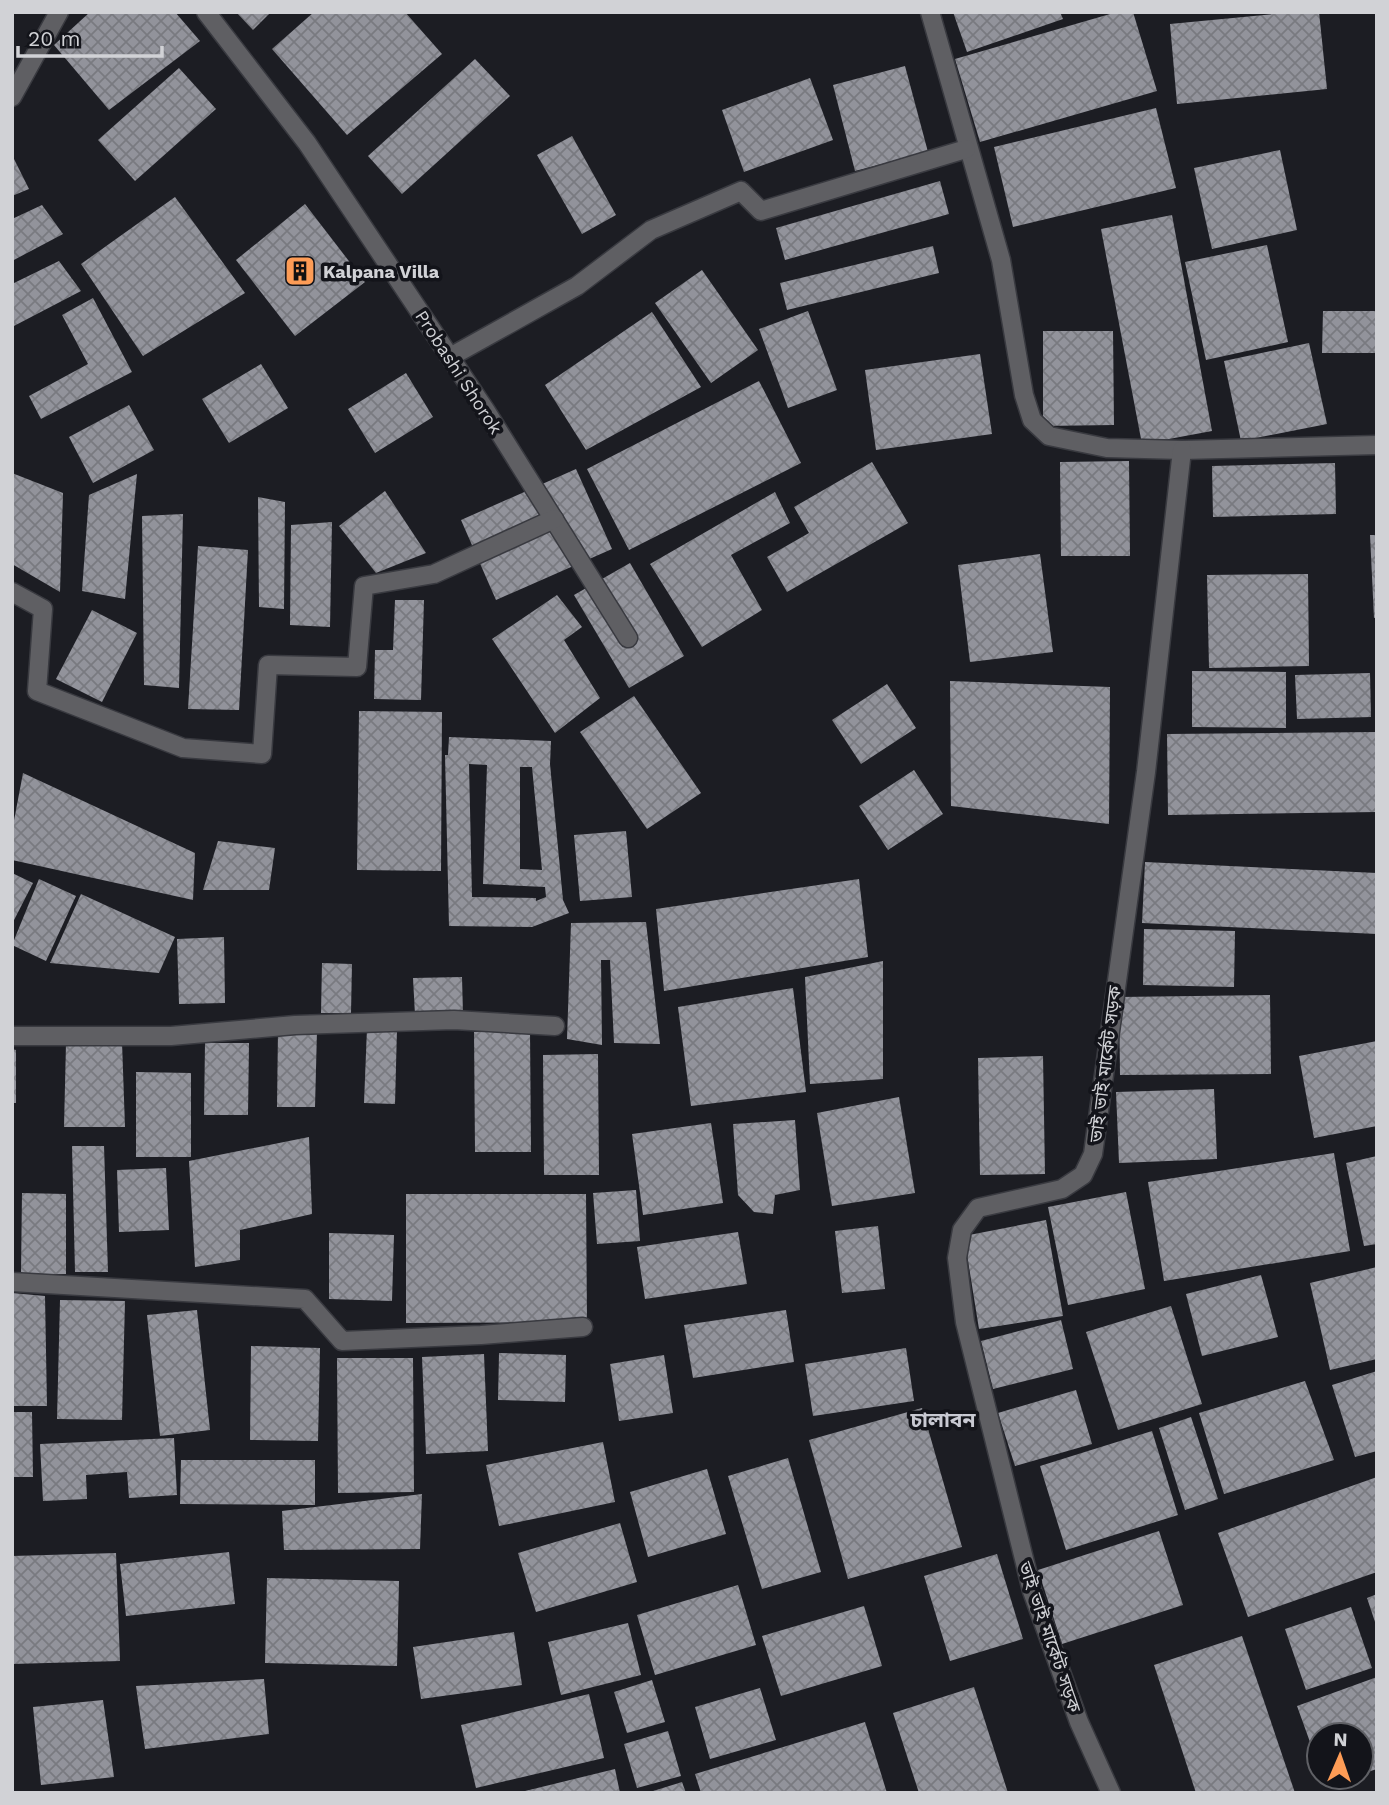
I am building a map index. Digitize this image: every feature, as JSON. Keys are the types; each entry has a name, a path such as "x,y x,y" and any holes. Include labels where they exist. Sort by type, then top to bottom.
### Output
{"street":[{"path":"12,97 59,12"},
{"name":"Probashi Shorok","path":"206,12 307,143 450,357 628,638"},
{"path":"930,12 966,149 1000,260 1024,395 1032,420 1049,436 1096,446 1182,450 1377,445"},
{"path":"450,357 577,286 651,230 741,191 761,211 966,149"},
{"name":"ভাই ভাই মার্কেট সড়ক","path":"1111,1793 1079,1723 1017,1542 965,1322 957,1258 962,1230 978,1208 1062,1189 1083,1175 1093,1154 1146,772 1182,450"},
{"path":"12,592 43,609 37,691 183,748 262,754 268,665 356,667 365,586 434,573 554,519"},
{"path":"12,1035 171,1036 295,1024 454,1020 555,1026"},
{"path":"12,1282 305,1299 342,1341 583,1327"}],"building":[{"path":"90,12 175,12 200,41 109,110 54,45"},
{"path":"236,12 271,12 253,30"},
{"path":"314,12 405,12 442,54 347,135 272,49"},
{"path":"953,12 1060,12 1063,19 967,52"},
{"path":"1117,12 1133,12 1157,91 980,142 955,59"},
{"path":"1319,12 1327,89 1177,104 1170,24"},
{"path":"475,59 510,96 402,194 368,156"},
{"path":"905,66 928,152 855,171 833,85"},
{"path":"179,68 216,109 135,181 98,140"},
{"path":"810,78 833,140 744,172 722,110"},
{"path":"1156,108 1176,188 1013,227 994,147"},
{"path":"572,136 616,215 582,234 537,155"},
{"path":"1280,150 1297,230 1212,249 1194,168"},
{"path":"12,155 29,189 12,196"},
{"path":"940,181 949,214 785,260 776,228"},
{"path":"175,197 245,293 143,356 81,264"},
{"name":"Kalpana Villa","path":"305,204 365,282 295,336 236,260"},
{"path":"42,205 63,234 12,261 12,219"},
{"path":"1172,215 1212,431 1142,444 1101,229"},
{"path":"1267,245 1288,342 1206,360 1185,262"},
{"path":"933,246 939,273 787,310 780,283"},
{"path":"59,261 81,291 12,327 12,284"},
{"path":"702,270 758,350 711,383 655,303"},
{"path":"93,298 132,372 41,419 29,396 88,364 62,315"},
{"path":"808,311 837,390 788,408 759,329"},
{"path":"1323,311 1377,311 1377,353 1322,353"},
{"path":"652,312 701,387 586,450 545,385"},
{"path":"1043,331 1113,331 1114,425 1043,426"},
{"path":"1309,343 1327,424 1241,441 1224,361"},
{"path":"980,354 992,434 876,450 865,370"},
{"path":"261,364 288,408 229,443 202,399"},
{"path":"406,373 433,417 375,453 348,409"},
{"path":"759,381 801,463 629,550 587,469"},
{"path":"129,405 154,450 93,483 69,437"},
{"path":"1129,461 1130,556 1061,556 1060,462"},
{"path":"872,462 908,523 787,592 767,557 809,533 794,507"},
{"path":"1335,463 1336,514 1213,517 1212,466"},
{"path":"576,469 612,549 496,600 461,520"},
{"path":"12,473 63,493 60,592 12,564"},
{"path":"137,474 125,599 82,591 89,495"},
{"path":"385,491 426,553 376,573 339,526"},
{"path":"775,492 790,523 731,555 762,610 702,647 650,564"},
{"path":"258,497 285,502 284,609 259,607"},
{"path":"183,514 179,688 144,685 142,516"},
{"path":"332,522 330,627 290,625 291,525"},
{"path":"1370,535 1377,535 1377,618 1374,618"},
{"path":"198,546 248,550 239,710 188,709"},
{"path":"1040,554 1053,652 970,662 958,565"},
{"path":"630,563 684,656 629,688 574,595"},
{"path":"1308,574 1309,666 1209,668 1207,575"},
{"path":"557,595 582,627 564,640 600,698 555,733 492,639"},
{"path":"395,600 424,600 421,700 374,699 375,650 393,650"},
{"path":"92,610 137,633 102,702 56,679"},
{"path":"1192,671 1286,672 1286,728 1192,727"},
{"path":"1370,673 1371,717 1297,719 1295,675"},
{"path":"950,681 1110,687 1109,824 951,806"},
{"path":"887,684 916,728 861,764 832,720"},
{"path":"634,696 701,793 647,829 580,732"},
{"path":"359,711 442,712 441,871 357,870"},
{"path":"1377,732 1377,812 1168,815 1167,734"},
{"path":"449,737 551,741 550,764 563,900 569,913 532,927 449,926 445,755 448,755","holes":["469,764 487,765 483,884 545,887 546,897 536,901 536,898 472,897","520,767 532,767 542,870 520,869"]},
{"path":"914,770 943,814 888,850 859,806"},
{"path":"23,773 195,853 193,900 12,860 12,831"},
{"path":"626,831 632,897 580,901 574,835"},
{"path":"218,841 275,848 269,890 203,890"},
{"path":"1145,862 1377,873 1377,934 1142,923"},
{"path":"12,873 33,883 12,924"},
{"path":"39,879 76,896 46,961 12,945"},
{"path":"859,879 868,957 664,991 656,909"},
{"path":"81,894 175,937 159,973 50,963"},
{"path":"646,922 660,1044 614,1043 610,960 601,960 602,1045 567,1039 571,923"},
{"path":"1144,929 1235,931 1234,987 1143,985"},
{"path":"224,937 225,1003 179,1004 177,939"},
{"path":"883,961 883,1079 810,1084 805,977"},
{"path":"322,963 352,964 351,1013 321,1013"},
{"path":"462,977 463,1014 415,1015 413,978"},
{"path":"793,988 806,1092 691,1106 678,1007"},
{"path":"1270,995 1271,1074 1120,1075 1119,997"},
{"path":"367,1028 397,1029 395,1104 364,1103"},
{"path":"278,1030 317,1031 315,1107 277,1107"},
{"path":"530,1031 531,1152 475,1152 474,1032"},
{"path":"1377,1041 1377,1126 1314,1138 1299,1056"},
{"path":"122,1042 125,1127 64,1127 66,1043"},
{"path":"205,1043 249,1043 248,1115 204,1115"},
{"path":"12,1049 16,1050 16,1103 12,1103"},
{"path":"598,1054 599,1175 544,1175 543,1055"},
{"path":"1043,1056 1045,1174 980,1175 978,1058"},
{"path":"136,1072 191,1073 191,1157 136,1157"},
{"path":"1214,1089 1217,1159 1119,1163 1116,1092"},
{"path":"899,1097 915,1193 832,1206 817,1113"},
{"path":"795,1120 800,1190 775,1195 773,1214 754,1212 738,1195 733,1124"},
{"path":"711,1123 723,1203 643,1215 632,1134"},
{"path":"309,1137 312,1214 240,1230 240,1260 195,1267 189,1161"},
{"path":"72,1146 104,1146 108,1272 75,1272"},
{"path":"1334,1153 1350,1251 1164,1281 1148,1182"},
{"path":"1377,1156 1377,1244 1364,1246 1346,1163"},
{"path":"166,1168 169,1230 119,1232 117,1170"},
{"path":"636,1190 640,1241 597,1244 593,1193"},
{"path":"1126,1192 1145,1289 1068,1305 1048,1207"},
{"path":"22,1193 66,1194 66,1274 21,1274"},
{"path":"406,1194 586,1194 587,1322 406,1323"},
{"path":"1046,1220 1063,1316 979,1329 964,1236"},
{"path":"878,1226 885,1289 842,1293 835,1231"},
{"path":"738,1232 747,1284 645,1299 637,1247"},
{"path":"329,1233 394,1235 392,1301 329,1299"},
{"path":"1377,1267 1377,1359 1330,1370 1310,1283"},
{"path":"1261,1275 1278,1337 1202,1356 1186,1294"},
{"path":"12,1293 45,1296 47,1406 12,1406"},
{"path":"60,1300 125,1301 122,1420 57,1419"},
{"path":"1171,1306 1202,1404 1118,1430 1086,1332"},
{"path":"197,1310 210,1430 160,1436 147,1315"},
{"path":"786,1310 794,1362 693,1378 684,1325"},
{"path":"1061,1320 1073,1369 993,1389 981,1341"},
{"path":"251,1346 320,1348 318,1441 250,1440"},
{"path":"906,1348 914,1401 813,1416 805,1364"},
{"path":"499,1353 566,1355 565,1402 498,1400"},
{"path":"484,1354 488,1451 426,1454 422,1357"},
{"path":"664,1355 673,1413 619,1421 610,1364"},
{"path":"337,1358 413,1358 414,1492 338,1493"},
{"path":"1377,1371 1377,1451 1355,1457 1332,1385"},
{"path":"1305,1381 1334,1460 1224,1494 1199,1413"},
{"path":"1076,1390 1092,1444 1015,1466 998,1413"},
{"path":"922,1408 962,1547 848,1579 809,1440"},
{"path":"12,1412 32,1412 33,1477 12,1477"},
{"path":"1191,1417 1218,1499 1185,1510 1159,1428"},
{"path":"1152,1431 1178,1515 1066,1550 1040,1466"},
{"path":"174,1438 177,1495 129,1498 127,1472 86,1475 87,1499 43,1501 40,1444"},
{"path":"603,1442 615,1502 499,1526 486,1465"},
{"path":"788,1458 821,1572 762,1589 728,1476"},
{"path":"181,1460 315,1460 315,1505 180,1504"},
{"path":"707,1469 726,1534 648,1557 630,1492"},
{"path":"1377,1477 1377,1572 1248,1617 1218,1533"},
{"path":"422,1494 420,1549 284,1550 282,1511"},
{"path":"620,1523 637,1582 536,1612 518,1553"},
{"path":"1159,1531 1183,1605 1062,1644 1038,1570"},
{"path":"229,1552 235,1604 126,1616 120,1564"},
{"path":"116,1553 120,1661 12,1664 12,1556"},
{"path":"997,1554 1023,1639 950,1661 924,1576"},
{"path":"267,1578 399,1581 397,1666 265,1663"},
{"path":"738,1585 756,1645 655,1675 637,1615"},
{"path":"1377,1594 1377,1625 1376,1625 1367,1598"},
{"path":"864,1606 882,1666 781,1696 762,1636"},
{"path":"1351,1607 1372,1668 1306,1690 1285,1629"},
{"path":"628,1623 641,1675 561,1695 548,1642"},
{"path":"514,1632 522,1685 421,1699 413,1647"},
{"path":"1242,1636 1295,1793 1196,1793 1154,1665"},
{"path":"1377,1677 1377,1769 1375,1721 1305,1721 1305,1728 1297,1706"},
{"path":"264,1679 269,1734 145,1749 136,1686"},
{"path":"652,1680 665,1722 627,1733 614,1692"},
{"path":"974,1687 1008,1793 919,1793 893,1713"},
{"path":"760,1688 776,1740 710,1759 695,1707"},
{"path":"589,1694 604,1758 476,1788 461,1725"},
{"path":"103,1700 114,1777 41,1785 33,1707"},
{"path":"865,1722 887,1793 701,1793 695,1774"},
{"path":"668,1731 681,1776 637,1788 624,1744"},
{"path":"615,1769 620,1793 521,1793 521,1792"},
{"path":"682,1782 686,1793 650,1793 650,1792"}],"place":[{"name":"Kalpana Villa","path":"300,271"}],"district":[{"name":"চালাবন","path":"943,1419"}]}
